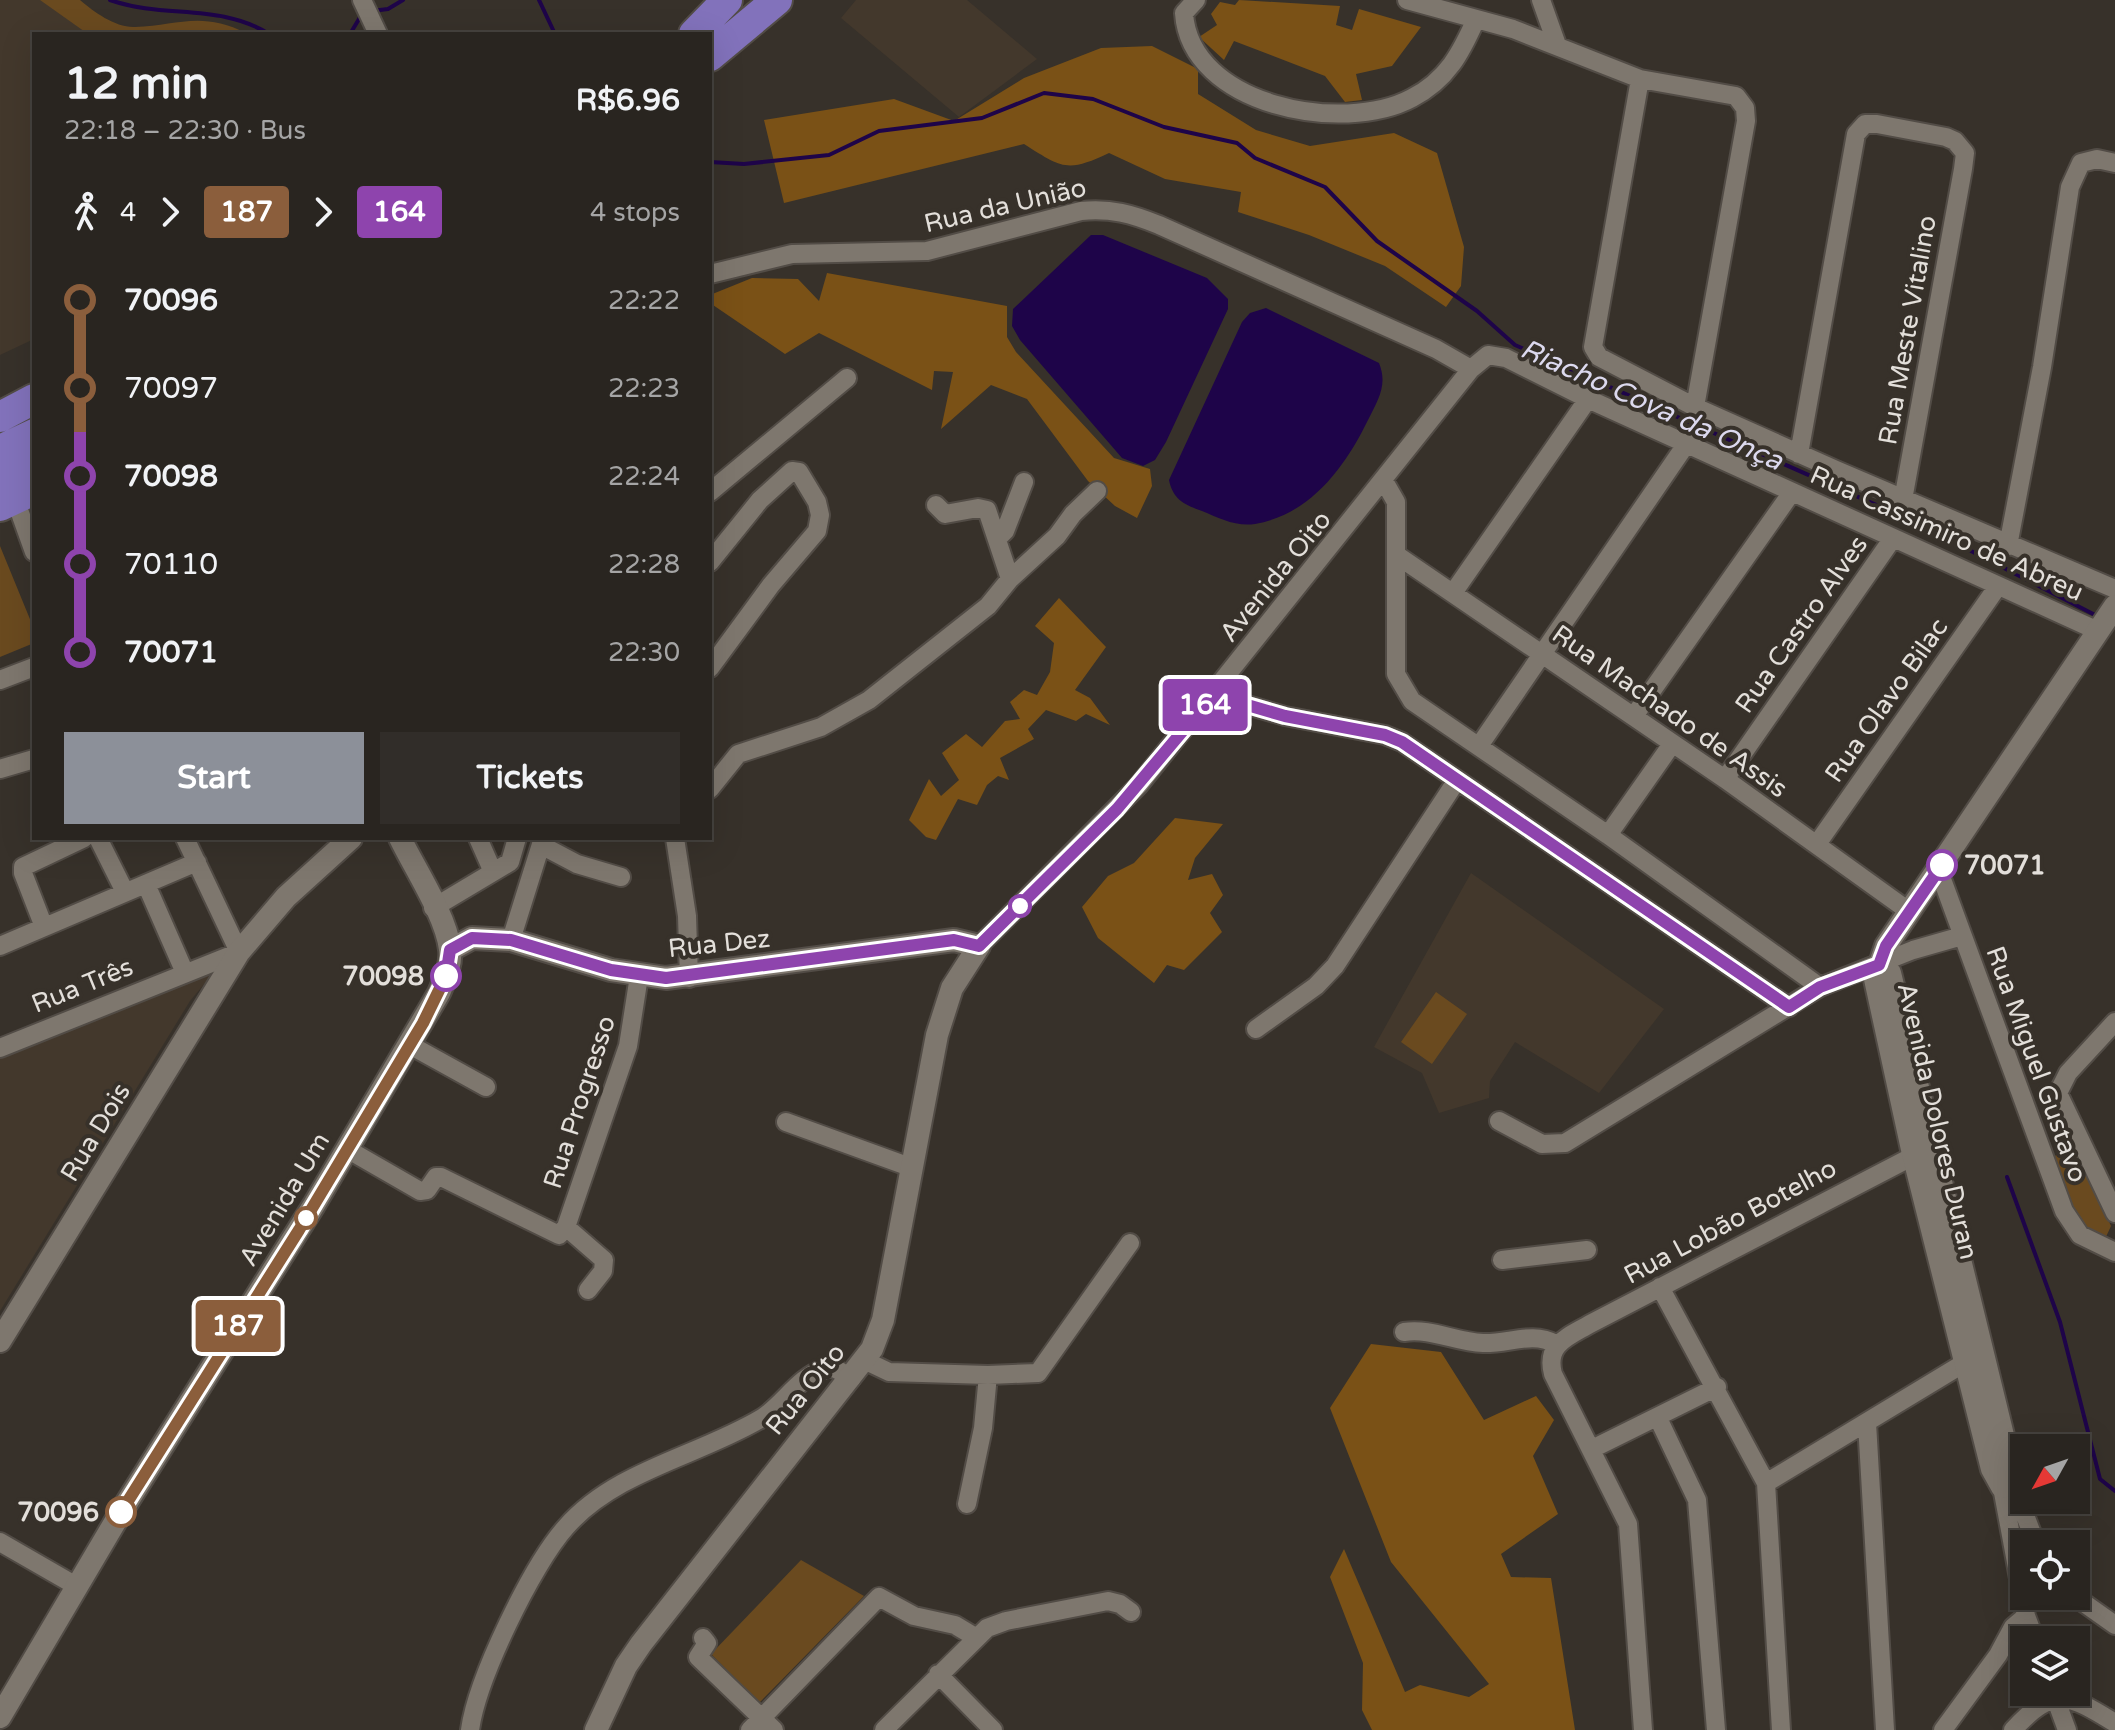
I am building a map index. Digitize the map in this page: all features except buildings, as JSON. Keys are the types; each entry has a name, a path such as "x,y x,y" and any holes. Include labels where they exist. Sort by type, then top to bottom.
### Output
{"highway":[{"path":"696,32 727,0"},
{"path":"712,54 777,0"},
{"path":"0,417 32,400"},
{"path":"0,450 32,435"},
{"path":"12,493 32,464"}],"street":[{"path":"362,0 375,26"},
{"path":"1196,0 1184,13 1185,26 1195,52 1207,66 1254,97 1281,108 1305,112 1354,112 1412,98 1453,67 1464,11"},
{"path":"1407,0 1464,11 1640,79 1736,96 1745,108 1746,121 1695,407"},
{"path":"1541,0 1557,45"},
{"name":"Rua Cassimiro de Abreu","path":"1640,79 1593,347 1608,364 1695,407 2008,546 2109,612"},
{"name":"Rua Meste Vitalino","path":"1799,454 1859,128 1877,124 1955,141 1965,153 1963,169 1903,500"},
{"path":"2008,546 2070,187 2081,163 2097,159 2115,163"},
{"name":"Rua da União","path":"712,273 772,258 812,252 927,251 1081,211 1106,209 1133,214 1159,225 1436,349 1471,369"},
{"name":"Rua Cassimiro de Abreu","path":"1471,369 1483,357 1499,355 1588,399 1998,586 2109,612"},
{"name":"Avenida Oito","path":"979,946 1117,809 1213,695 1471,369"},
{"path":"712,490 847,378"},
{"path":"1453,593 1588,399"},
{"path":"1479,746 1687,443"},
{"path":"712,560 760,500 792,471 799,472 817,502 820,515 817,531 712,665"},
{"path":"1384,481 1396,502 1395,650 1399,683 1412,701 1608,835 1820,987"},
{"path":"997,539 1005,531 1024,482"},
{"path":"712,786 738,754 821,727 869,700 982,612 1010,579 1057,536 1073,514 1097,491"},
{"path":"1634,716 1792,492"},
{"path":"12,493 32,547"},
{"path":"936,505 945,514 978,508 987,510 1010,579"},
{"name":"Rua Castro Alves","path":"1725,779 1893,538"},
{"name":"Rua Machado de Assis","path":"1398,556 1725,779 1910,912"},
{"name":"Rua Olavo Bilac","path":"1817,844 1998,586"},
{"path":"1879,965 1886,946 1939,871 2109,612"},
{"path":"0,680 32,668"},
{"path":"1213,695 1285,716 1393,737 1789,1007"},
{"path":"1608,835 1672,744"},
{"path":"0,769 32,760"},
{"path":"1256,1029 1316,986 1335,966 1457,780"},
{"path":"44,927 23,867 80,840"},
{"path":"99,840 125,892"},
{"path":"186,840 239,952"},
{"name":"Rua Três","path":"0,1048 239,952 286,897 349,840"},
{"path":"401,840 438,916 450,950"},
{"path":"479,840 493,872"},
{"path":"438,916 510,862 516,840"},
{"path":"675,840 687,916 689,978"},
{"path":"511,940 542,841 577,864 621,877"},
{"path":"0,946 197,862"},
{"name":"Rua Miguel Gustavo","path":"1939,871 2064,1211 2080,1235 2115,1252"},
{"path":"146,884 185,973"},
{"path":"1499,1121 1542,1144 1565,1143 1820,987 1913,950 1962,936"},
{"name":"Rua Dez","path":"450,950 472,938 511,940 639,976 689,978 954,940 979,946"},
{"name":"Rua Oito","path":"596,1730 626,1666 641,1644 866,1361 883,1320 937,1035 952,988 979,946"},
{"name":"Avenida Um","path":"0,1717 410,1045 439,993 448,971 450,950"},
{"name":"Rua Dois","path":"0,1341 239,952"},
{"name":"Avenida Dolores Duran","path":"1879,965 1890,973 1922,1151 1966,1362 1992,1469 2003,1491 2030,1626"},
{"name":"Rua Progresso","path":"560,1231 628,1046 639,976"},
{"path":"2115,1022 2059,1084 2058,1093 2115,1213"},
{"path":"410,1045 486,1087"},
{"path":"786,1122 910,1167"},
{"path":"347,1149 420,1191 427,1190 436,1177 441,1177 560,1231 604,1260 603,1271 588,1290"},
{"name":"Avenida Dolores Duran","path":"1922,1151 2009,1460 2003,1491"},
{"name":"Rua Lobão Botelho","path":"1556,1344 1922,1151"},
{"path":"866,1361 889,1372 1033,1374 1044,1369 1130,1243"},
{"path":"1502,1260 1587,1250"},
{"path":"1660,1287 1717,1387 1766,1483 1781,1730"},
{"path":"1404,1332 1430,1331 1457,1341 1488,1344 1541,1338 1556,1344 1550,1363 1628,1524 1643,1730"},
{"path":"1766,1483 1966,1362"},
{"path":"470,1730 481,1686 529,1587 551,1545 585,1509 619,1486 765,1416 807,1377 822,1369 838,1369 851,1379"},
{"path":"967,1504 983,1428 988,1375"},
{"path":"1592,1449 1717,1387"},
{"path":"1658,1418 1697,1500 1716,1730"},
{"path":"1867,1423 1885,1730"},
{"path":"2003,1491 2023,1510 2031,1530"},
{"path":"0,1542 78,1587"},
{"path":"703,1638 706,1644 698,1657 762,1726 879,1597 914,1616 955,1625 975,1637"},
{"path":"884,1730 975,1637 1006,1621 1108,1601 1120,1604 1131,1612"},
{"path":"2090,1607 2115,1625"},
{"path":"1943,1730 1998,1655 2013,1627 2026,1616"},
{"path":"938,1674 993,1730"},
{"path":"2013,1730 2037,1706"},
{"path":"2058,1706 2067,1730"},
{"path":"2083,1706 2115,1723"}],"shaded area":[{"path":"0,0 68,0 124,32 32,32 32,340 0,355"},
{"path":"40,0 80,0 106,18 128,27 202,21 243,32 85,32"},
{"path":"856,0 967,0 1037,59 959,117 841,18"},
{"path":"1239,0 1340,6 1336,25 1352,30 1359,9 1421,27 1392,66 1356,74 1362,100 1345,102 1325,76 1234,41 1224,60 1199,37 1217,25 1211,14 1220,2 1235,5"},
{"path":"1152,46 1198,69 1198,94 1256,130 1310,146 1394,133 1437,153 1464,247 1461,286 1446,307 1385,266 1309,235 1238,212 1241,192 1165,179 1109,153 1083,163 1065,165 1024,144 784,203 764,120 894,99 954,121 1024,78 1101,48"},
{"path":"1091,235 1103,235 1207,278 1228,299 1228,309 1166,442 1155,460 1143,466 1122,458 1020,340 1012,326 1013,309"},
{"path":"827,273 1007,306 1007,337 1016,352 1114,458 1150,469 1152,486 1137,518 1115,506 1088,481 1027,399 991,385 941,429 953,372 934,371 932,390 819,333 785,354 712,304 712,294 752,278 798,279 819,301"},
{"path":"1266,308 1379,363 1382,385 1359,438 1324,486 1293,510 1275,519 1241,524 1185,504 1173,492 1169,480 1242,322 1250,313"},
{"path":"0,546 32,624 32,644 0,657"},
{"path":"1059,598 1106,647 1075,690 1090,698 1110,725 1086,714 1076,721 1046,710 1028,729 1034,739 1000,758 1009,780 998,776 987,785 977,805 958,799 936,840 926,837 909,820 929,779 941,796 959,780 942,753 966,734 982,747 1005,721 1020,719 1010,702 1024,690 1037,695 1050,672 1054,643 1035,626"},
{"path":"1175,818 1223,824 1195,858 1188,880 1212,874 1223,895 1210,913 1222,932 1184,970 1167,965 1154,983 1098,938 1082,907 1108,876 1134,863"},
{"path":"1471,873 1664,1009 1599,1093 1515,1042 1490,1081 1489,1098 1439,1113 1422,1073 1374,1047"},
{"path":"216,970 190,1001 0,1311 0,1053"},
{"path":"1436,992 1467,1014 1432,1064 1401,1042"},
{"path":"2076,1147 2111,1226 2105,1239 2093,1238 2079,1221 2052,1157"},
{"path":"1371,1344 1441,1352 1484,1420 1536,1396 1554,1420 1533,1456 1558,1514 1501,1554 1511,1577 1551,1578 1575,1730 1372,1730 1362,1710 1363,1663 1330,1577 1344,1549 1405,1692 1420,1685 1469,1697 1489,1684 1391,1562 1330,1408"},
{"path":"801,1560 864,1596 759,1703 711,1654"}],"waterway":[{"name":"Riacho Cova da Onça","path":"110,0 151,9 231,18 265,32"},
{"name":"Riacho Cova da Onça","path":"372,11 388,9 403,0"},
{"name":"Riacho Cova da Onça","path":"539,0 554,32"},
{"name":"Riacho Cova da Onça","path":"351,32 362,14"},
{"name":"Riacho Cova da Onça","path":"712,162 744,164 829,155 879,131 982,118 1044,93 1093,99 1164,127 1237,143 1255,158 1325,187 1377,241 1477,311 1515,345 1917,523 2099,617"},
{"path":"2007,1177 2060,1322 2100,1479 2115,1491"}],"bus line":[{"name":"164","path":"446,976 450,950 472,938 511,940 611,970 666,978 689,978 954,940 979,946 1117,809 1213,695 1285,716 1393,737 1789,1007 1820,987 1879,965 1886,946 1942,865"},
{"name":"187","path":"121,1512 299,1230 423,1023 446,976"}],"place":[{"name":"70071","path":"1942,865"},
{"name":"70098","path":"446,976"},
{"name":"70096","path":"121,1512"}]}
